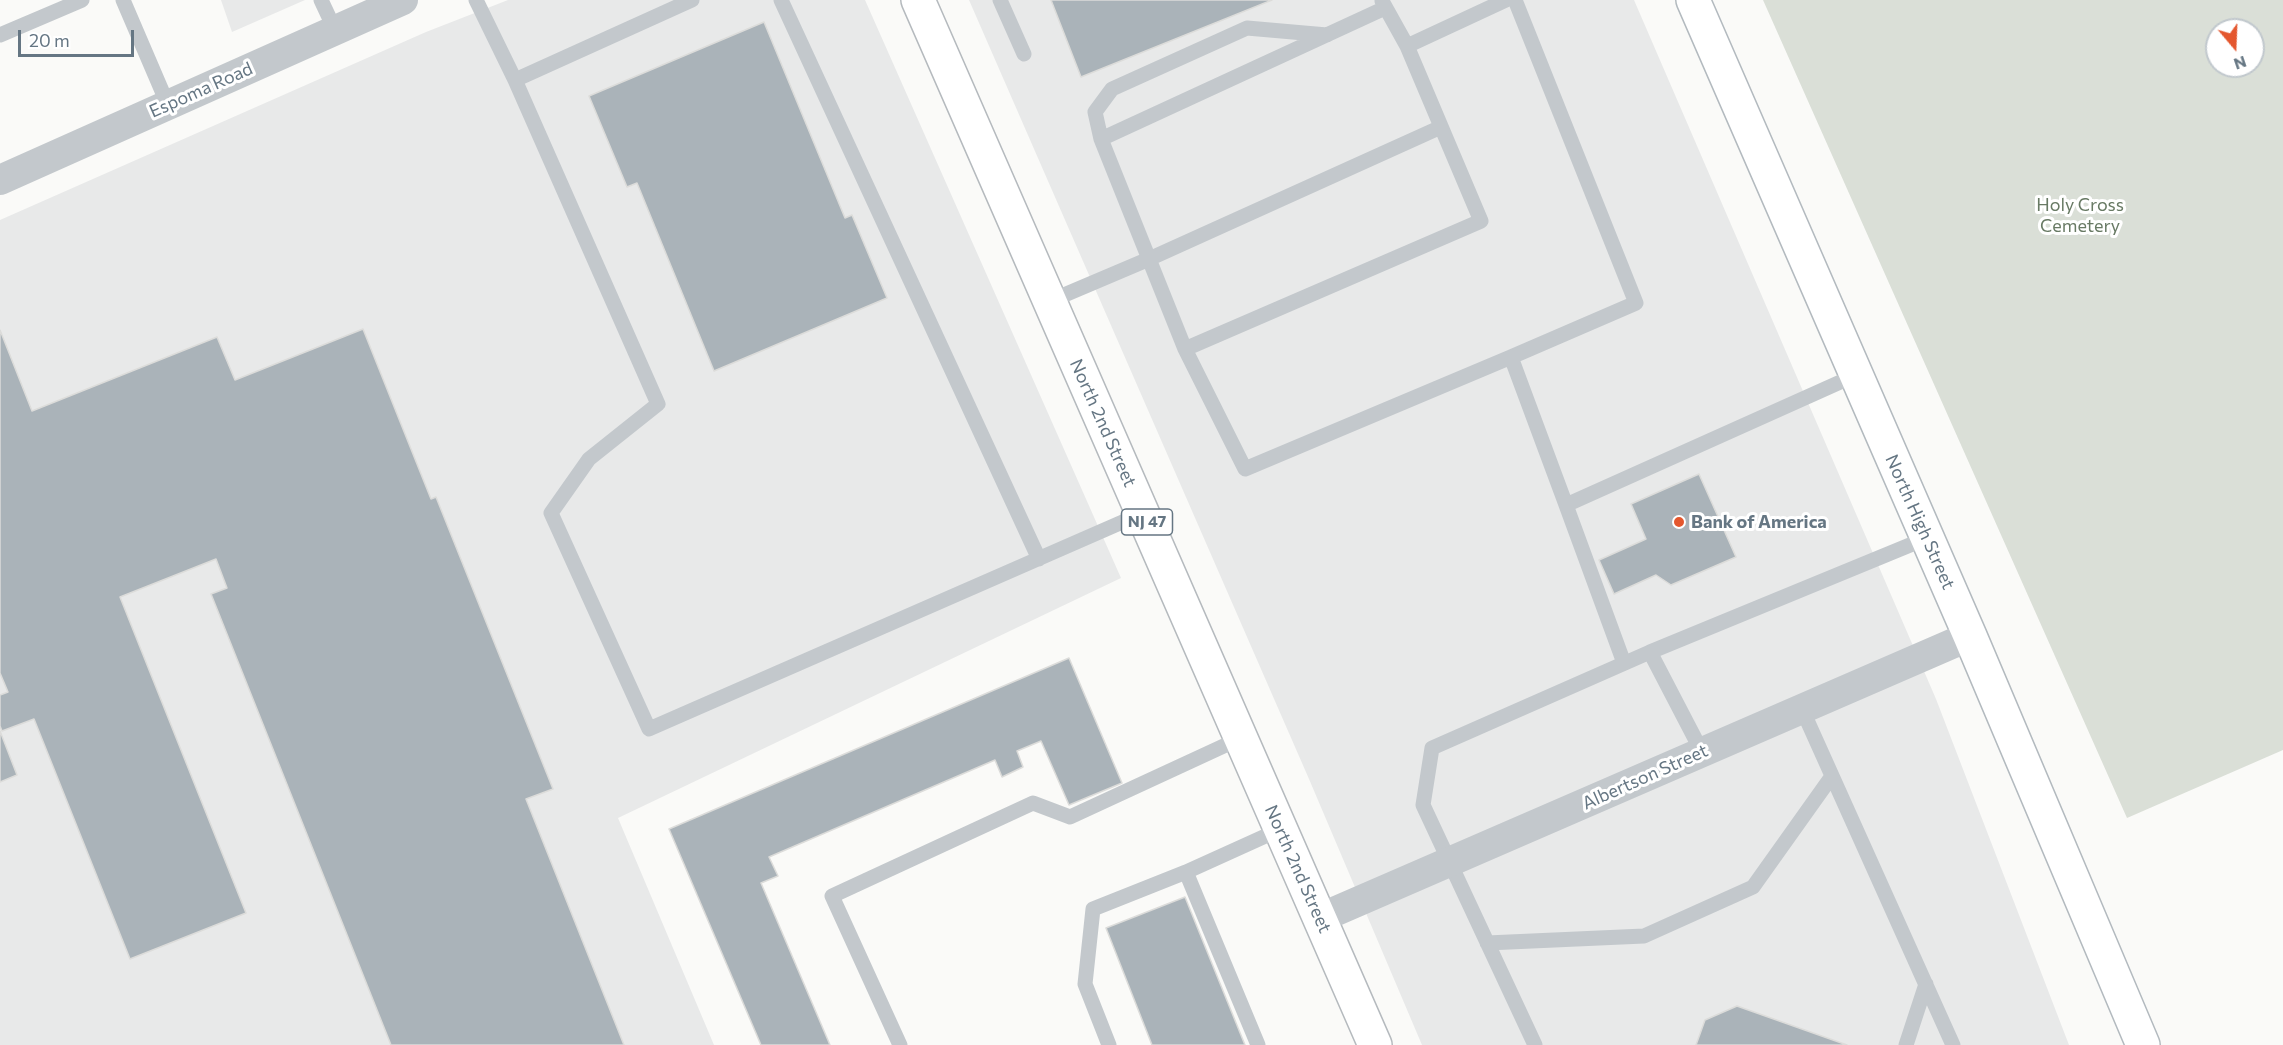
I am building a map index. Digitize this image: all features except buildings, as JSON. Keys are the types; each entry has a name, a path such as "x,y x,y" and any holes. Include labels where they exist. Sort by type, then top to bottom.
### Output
{"main road":[{"name":"North 2nd Street","path":"918,0 1375,1045"},
{"name":"North High Street","path":"1693,0 1970,636 2143,1045"}],"street":[{"name":"Espoma Road","path":"0,180 403,0"},
{"name":"Albertson Street","path":"1320,918 1970,636"}],"lane":[{"path":"0,35 82,0"},
{"path":"123,0 168,105"},
{"path":"321,0 335,30"},
{"path":"476,0 515,80 658,404 589,459 551,513 649,729 1143,513"},
{"path":"515,80 692,0"},
{"path":"781,0 1039,559"},
{"path":"1000,0 1024,54"},
{"path":"1407,46 1506,0"},
{"path":"1327,35 1247,28 1112,89 1095,112 1101,139 1185,349 1245,469 1636,303 1515,0"},
{"path":"1101,139 1327,35 1383,4 1407,46 1481,221 1185,349"},
{"path":"1050,301 1149,259 1441,127"},
{"path":"1511,357 1624,663"},
{"path":"1566,505 1856,375"},
{"path":"1535,1045 1423,805 1432,748 1624,663 1927,538"},
{"path":"1650,652 1702,752"},
{"path":"1802,709 1953,1045"},
{"path":"900,1045 832,896 1033,803 1070,817 1241,738"},
{"path":"1487,943 1644,936 1753,887 1832,776"},
{"path":"1109,1045 1085,984 1093,909 1186,872 1281,829"},
{"path":"1186,872 1258,1045"},
{"path":"1906,1045 1926,984"}],"shaded area":[{"path":"221,0 305,0 232,32"},
{"path":"508,0 865,0 1121,578 618,818 714,1045 0,1045 0,220 426,32"},
{"path":"969,0 1634,0 1936,699 2069,1045 1422,1045 1309,779"}],"green space":[{"name":"Holy Cross Cemetery","path":"1763,0 2283,0 2283,750 2127,818"}],"place":[{"name":"Bank of America","path":"1679,522"}]}
